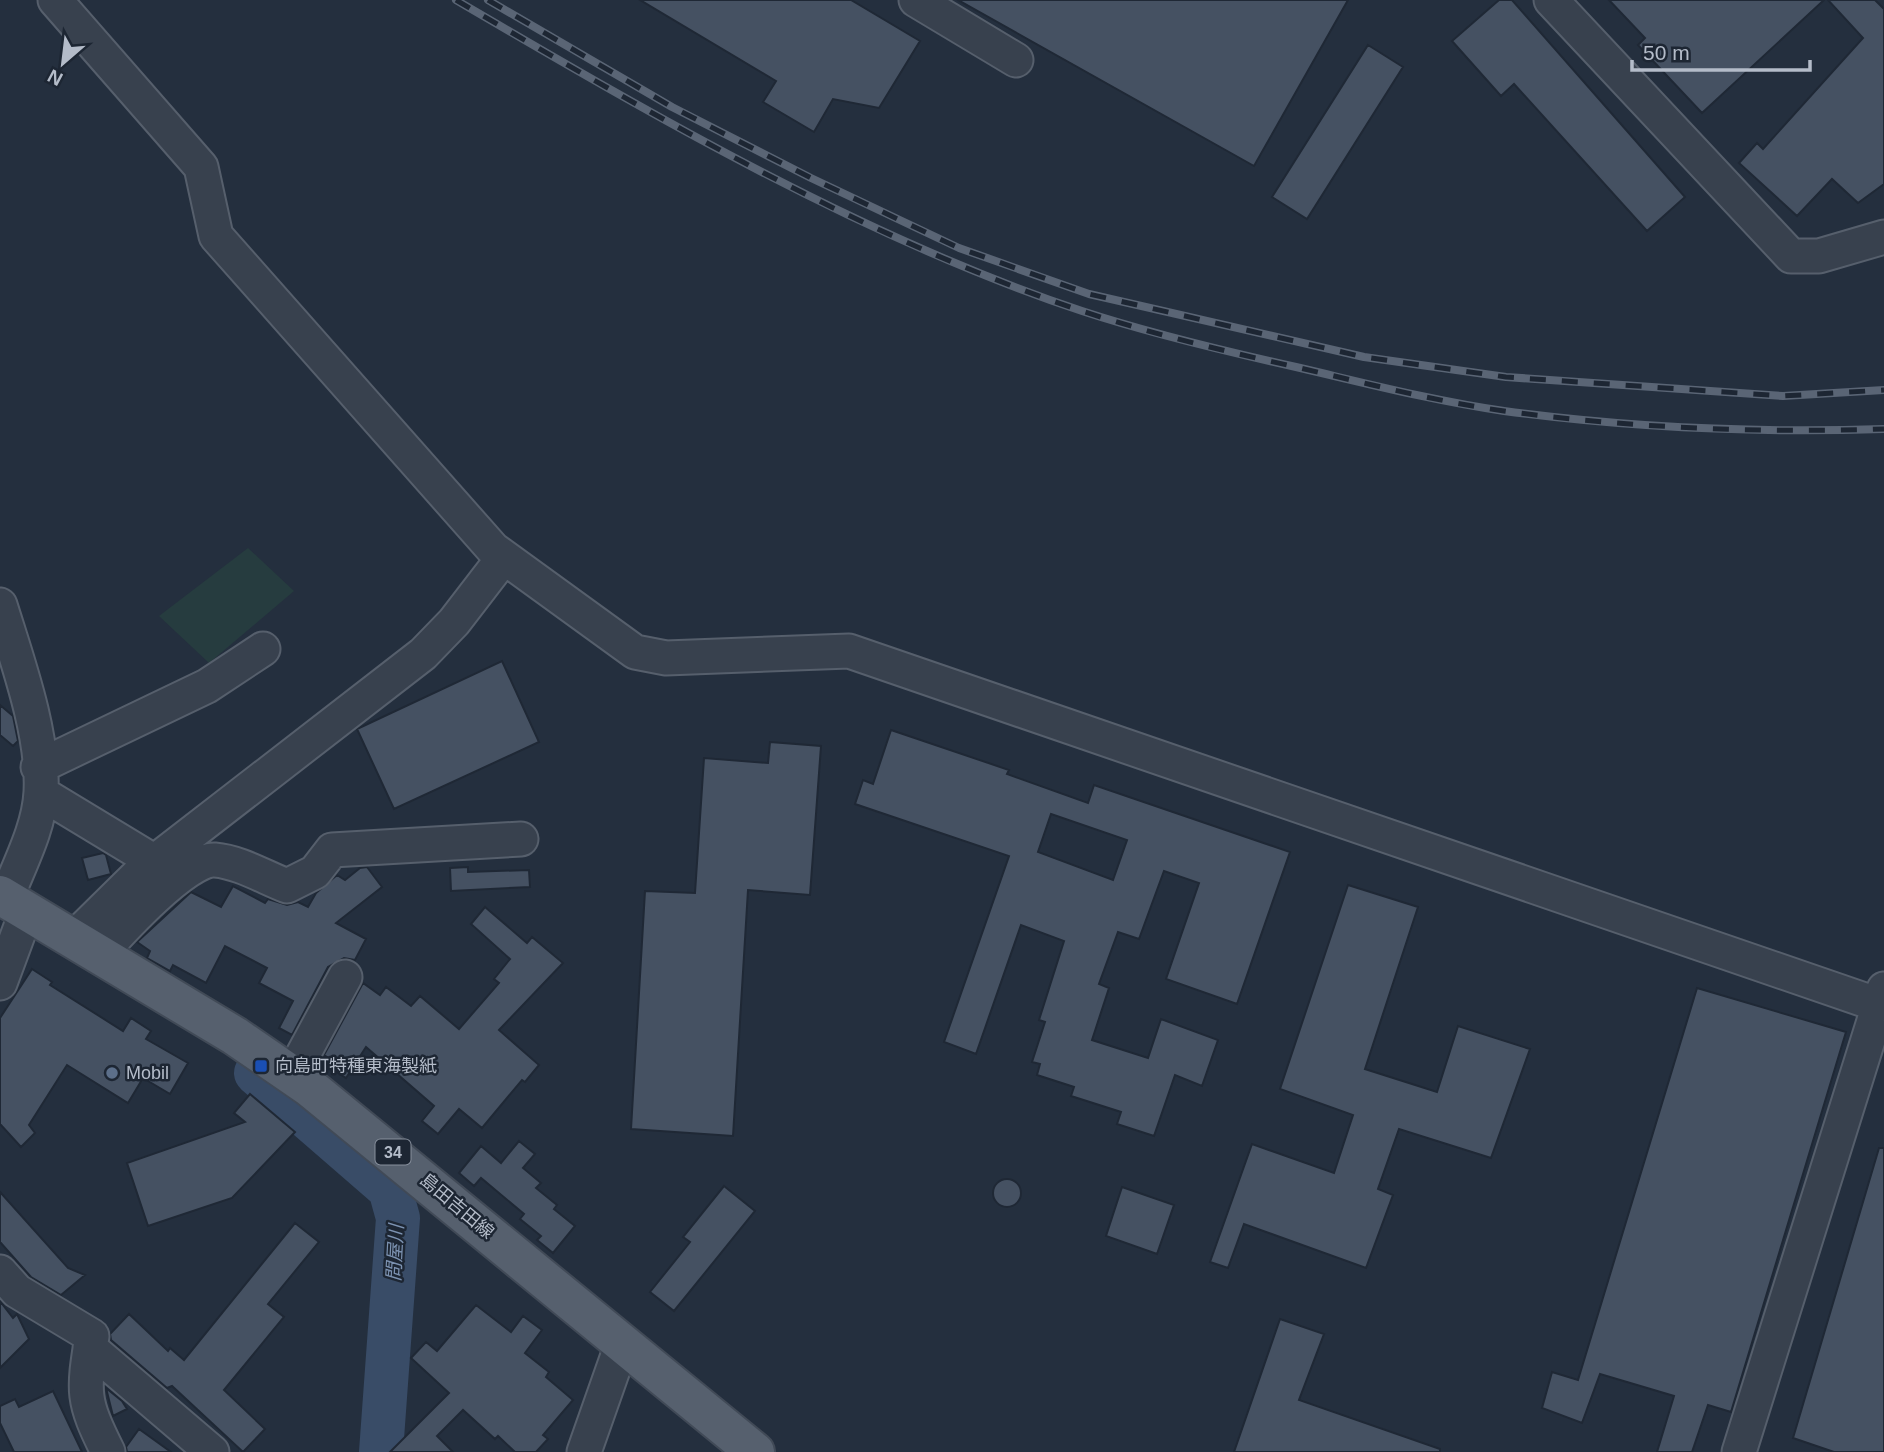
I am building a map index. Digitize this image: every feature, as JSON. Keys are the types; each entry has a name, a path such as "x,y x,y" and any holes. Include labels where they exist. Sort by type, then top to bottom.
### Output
{"main road":[{"name":"島田吉田線","path":"11,902 235,1037 292,1075 400,1158 755,1452"}],"street":[{"path":"55,0 201,167 216,236 493,549 635,652 666,658 849,651 1882,997 1739,1452"},
{"path":"916,0 1016,60"},
{"path":"1551,0 1791,256 1819,256 1884,237"},
{"path":"85,948 155,862 423,654 454,622 504,557"},
{"path":"0,982 11,902 31,835 40,780 30,701 2,617"},
{"path":"40,780 207,686 263,649"},
{"path":"40,780 155,862"},
{"path":"85,948 198,865 212,860 236,865 287,886 316,872 332,850 521,839"},
{"path":"292,1075 345,977"},
{"path":"0,1272 17,1291 92,1336 84,1385 89,1414 108,1452"},
{"path":"584,1452 622,1344"},
{"path":"90,1348 212,1452"}],"green space":[{"path":"248,548 294,591 209,663 159,616"}],"building":[{"path":"640,0 851,0 920,41 879,108 833,99 814,132 763,102 776,81"},
{"path":"958,0 1348,0 1254,166"},
{"path":"1499,0 1512,0 1685,197 1647,231 1514,84 1501,96 1452,41"},
{"path":"1609,0 1824,0 1702,113 1638,45 1645,38"},
{"path":"1828,0 1875,0 1884,9 1884,184 1858,203 1832,179 1797,216 1739,163 1757,143 1763,149 1863,38"},
{"path":"1368,45 1403,67 1307,219 1272,197"},
{"path":"502,661 539,742 394,809 357,729"},
{"path":"0,705 13,716 18,741 13,746 0,735"},
{"path":"891,730 1009,770 1007,774 1088,803 1094,785 1290,852 1237,1004 1166,979 1199,883 1164,871 1139,939 1118,932 1099,984 1109,988 1092,1040 1148,1058 1161,1019 1218,1040 1202,1086 1175,1075 1154,1136 1117,1124 1121,1112 1071,1096 1074,1087 1037,1075 1040,1064 1032,1062 1045,1022 1039,1020 1064,941 1021,925 976,1054 944,1042 1009,856 855,804 863,780 873,784","holes":["1051,814 1127,840 1113,880 1038,852"]},
{"path":"770,742 821,746 810,895 748,890 733,1136 631,1129 645,891 695,893 704,758 768,763"},
{"path":"103,853 111,874 88,880 82,858"},
{"path":"367,867 382,887 336,923 366,939 355,960 344,958 328,967 292,1035 279,1028 293,1001 259,983 267,968 225,946 206,983 173,965 170,971 147,958 150,951 137,942 191,892 221,907 233,886 265,903 268,899 287,905 298,902 308,907 316,893 337,875 345,880 360,868"},
{"path":"468,867 468,872 529,870 530,887 451,891 450,868"},
{"path":"1348,885 1418,907 1365,1069 1437,1092 1458,1026 1530,1049 1491,1158 1399,1129 1378,1189 1393,1195 1366,1268 1244,1224 1228,1268 1210,1262 1252,1144 1334,1173 1353,1115 1280,1089"},
{"path":"485,907 527,943 532,937 563,963 499,1030 539,1065 525,1082 522,1080 482,1128 459,1109 438,1134 422,1121 434,1106 366,1047 346,1078 326,1065 330,1059 324,1055 363,983 380,995 386,987 411,1006 420,996 459,1029 499,983 494,979 510,959 471,924"},
{"path":"32,969 52,982 50,985 123,1031 131,1018 151,1031 146,1039 188,1063 170,1094 143,1078 128,1103 67,1065 29,1125 35,1133 21,1147 0,1124 0,1018"},
{"path":"1697,988 1846,1032 1731,1412 1708,1405 1692,1452 1657,1452 1674,1396 1600,1374 1582,1423 1542,1408 1552,1372 1578,1380"},
{"path":"250,1094 295,1132 232,1198 148,1226 127,1163 245,1122 234,1113"},
{"path":"519,1141 535,1154 523,1168 541,1183 536,1188 557,1205 554,1209 575,1226 553,1253 537,1240 541,1236 520,1219 524,1214 481,1178 474,1186 459,1173 481,1146 501,1163"},
{"path":"1879,1148 1884,1148 1884,1452 1834,1452 1793,1438"},
{"path":"1007,1179 1017,1183 1021,1193 1017,1203 1007,1207 997,1203 993,1193 997,1183"},
{"path":"724,1186 755,1211 674,1311 650,1292 690,1242 683,1237"},
{"path":"1122,1187 1174,1205 1157,1254 1106,1236"},
{"path":"0,1192 68,1268 85,1275 61,1295 31,1277 0,1242"},
{"path":"295,1223 319,1242 268,1304 284,1317 224,1390 265,1429 243,1452 172,1386 167,1388 111,1340 110,1334 129,1314 168,1351 170,1348 184,1360"},
{"path":"0,1301 13,1318 17,1314 29,1339 0,1368"},
{"path":"476,1305 511,1332 523,1316 542,1330 525,1353 549,1372 546,1377 573,1400 543,1435 548,1439 536,1452 515,1452 498,1436 495,1439 463,1410 437,1436 453,1452 390,1452 449,1393 411,1358 426,1342 437,1351"},
{"path":"1280,1319 1324,1334 1299,1400 1440,1449 1440,1452 1234,1452"},
{"path":"106,1388 122,1401 127,1409 113,1416"},
{"path":"53,1391 82,1452 14,1452 0,1423 0,1406 15,1399 19,1407"},
{"path":"139,1429 171,1452 127,1452 126,1447"}],"waterway":[{"name":"問屋川","path":"256,1073 390,1189 398,1218 381,1452"}],"railway":[{"path":"456,0 683,130 840,211 1000,281 1082,311 1161,335 1374,385 1504,411 1599,422 1694,428 1884,429"},
{"path":"488,0 672,107 811,178 959,248 1089,294 1364,357 1506,377 1783,396 1884,390"}],"place":[{"name":"向島町特種東海製紙","path":"261,1066"},
{"name":"Mobil","path":"112,1073"}]}
